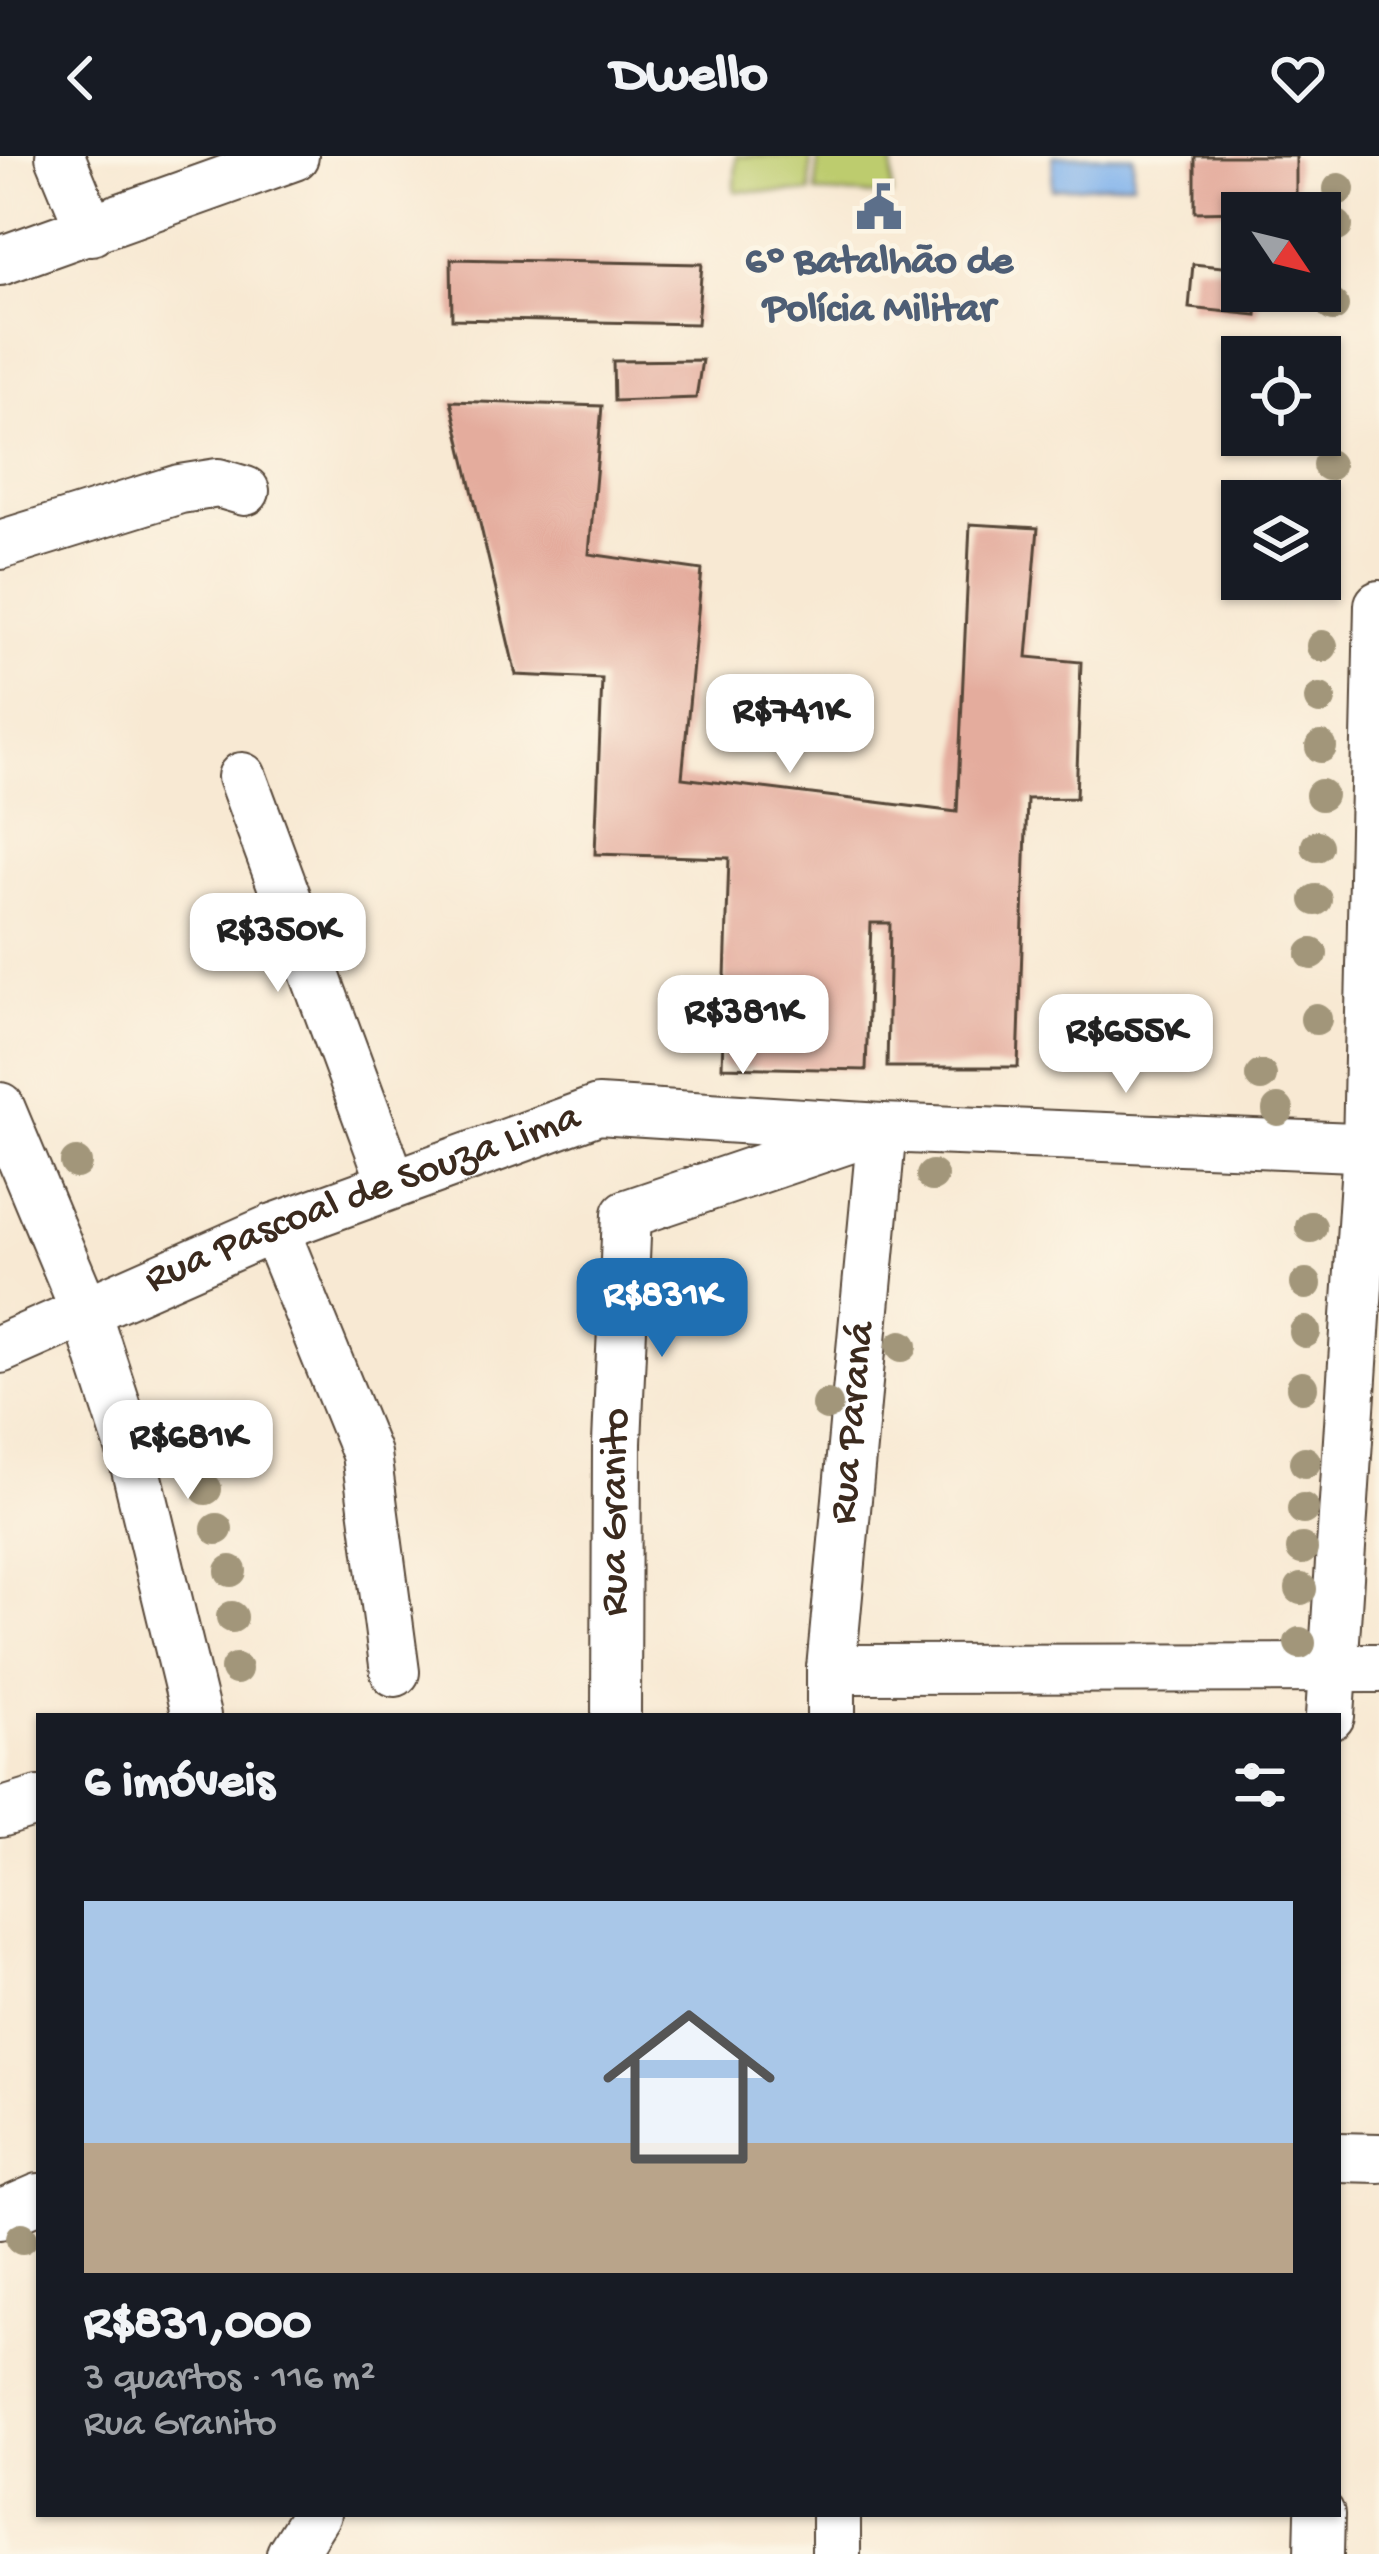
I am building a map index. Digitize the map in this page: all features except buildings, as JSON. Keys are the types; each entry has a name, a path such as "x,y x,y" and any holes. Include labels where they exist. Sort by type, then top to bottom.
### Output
{"street":[{"path":"60,156 91,231"},
{"path":"0,261 294,156"},
{"path":"0,545 181,489 218,483 245,491"},
{"path":"1330,1713 1373,1148 1379,604"},
{"path":"242,777 392,1183"},
{"path":"0,1107 87,1315 134,1456 195,1713"},
{"name":"Rua Pascoal de Souza Lima","path":"0,1349 87,1315 274,1228 598,1110 882,1128 1373,1148"},
{"name":"Rua Paraná","path":"831,1692 882,1128"},
{"name":"Rua Granito","path":"616,1713 616,1443 627,1214 882,1128"},
{"path":"274,1228 366,1454 394,1672"},
{"path":"831,1692 1330,1666 1379,1668"},
{"path":"0,1813 36,1802"},
{"path":"1341,2157 1379,2158"},
{"path":"0,2215 36,2199"},
{"path":"291,2554 314,2517"},
{"path":"836,2517 836,2554"},
{"path":"1319,2554 1320,2517"}],"green space":[{"path":"736,156 811,156 810,193 735,191"},
{"path":"818,156 893,156 892,196 816,193"}],"water":[{"path":"1053,156 1134,156 1133,182 1052,189"}],"place":[{"name":"6º Batalhão de Polícia Militar","path":"879,207"}]}
